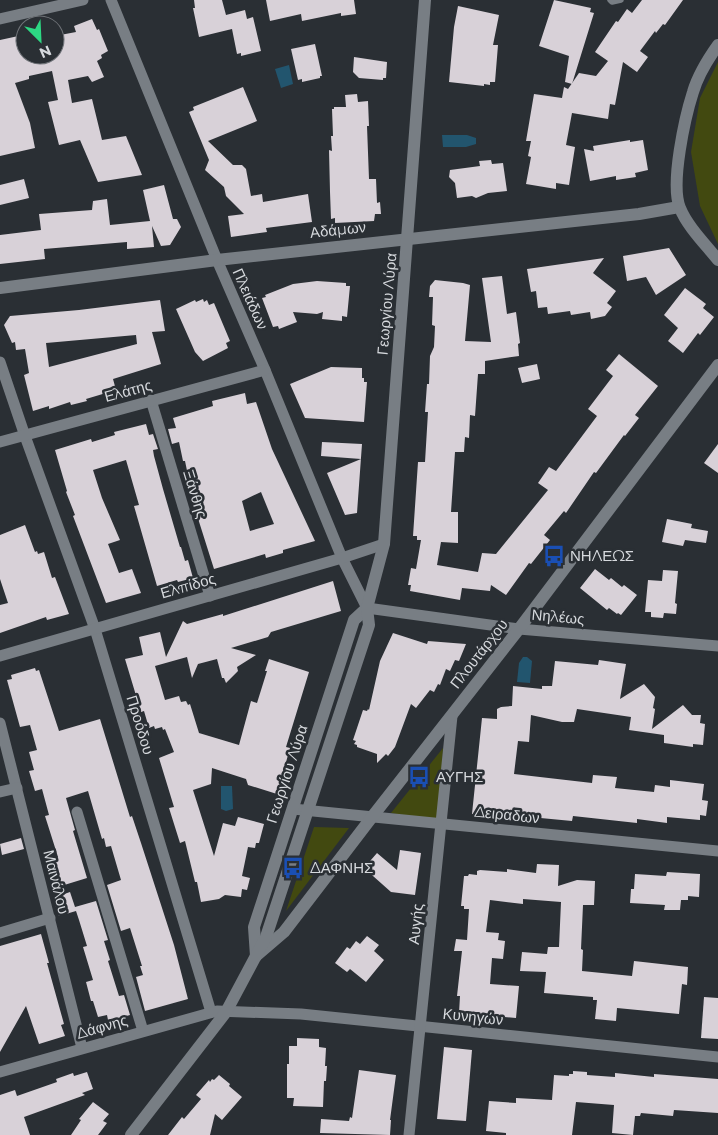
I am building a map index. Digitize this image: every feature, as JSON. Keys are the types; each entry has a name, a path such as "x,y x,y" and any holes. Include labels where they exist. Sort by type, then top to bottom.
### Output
{"street":[{"path":"0,19 83,0"},
{"name":"Πλειάδων","path":"111,0 217,260 265,370 342,558 367,608"},
{"name":"Γεωργίου Λύρα","path":"131,1135 226,1012 266,936 369,625 367,608 384,544 425,0"},
{"path":"718,45 704,65 693,90 679,160 677,187 680,207 694,230 718,260"},
{"name":"Αδάμων","path":"0,288 217,260 630,215 680,207"},
{"name":"Προόδου","path":"0,362 95,629 211,1012"},
{"name":"Πλουτάρχου","path":"256,956 284,932 452,716 718,365"},
{"name":"Ελάτης","path":"0,442 265,370"},
{"name":"Ξάνθης","path":"151,400 210,596"},
{"name":"Ελπίδος","path":"0,656 342,558 384,544"},
{"name":"Γεωργίου Λύρα","path":"256,956 254,927 354,620 367,608"},
{"name":"Νηλέως","path":"367,608 519,628 718,646"},
{"name":"Αυγής","path":"409,1135 452,716"},
{"name":"Μαινάλου","path":"0,723 82,1048"},
{"path":"0,792 17,788"},
{"name":"Δειραδων","path":"293,809 718,851"},
{"path":"77,812 143,1031"},
{"path":"0,933 50,918"},
{"path":"211,1012 226,1012"},
{"name":"Δάφνης","path":"0,1072 211,1012"},
{"name":"Κυνηγών","path":"226,1012 301,1014 718,1057"}],"lane":[{"path":"610,0 612,2 621,0"}],"green space":[{"path":"718,62 718,244 700,206 691,152 700,98"},
{"path":"443,748 439,821 391,813"},
{"path":"314,827 349,828 286,911"}],"water":[{"path":"289,65 293,84 281,88 275,69"},
{"path":"442,135 467,135 476,138 476,144 466,147 443,147"},
{"path":"523,657 527,657 532,661 530,683 517,682 519,663"},
{"path":"221,786 232,786 233,809 226,811 221,809"}],"building":[{"path":"194,0 222,0 226,15 245,10 247,19 253,17 261,51 241,56 241,53 237,54 232,29 199,37 193,8 195,8"},
{"path":"266,0 354,0 356,14 341,16 341,13 302,21 301,14 270,21"},
{"path":"554,0 591,8 590,12 594,13 572,84 565,82 569,56 539,46"},
{"path":"642,0 683,0 665,25 663,24 656,33 655,31 640,51 648,57 637,72 623,62 615,105 610,104 608,119 572,113 566,145 575,147 569,185 556,183 556,189 526,184 531,157 528,156 531,141 526,141 534,94 562,98 564,87 568,89 579,73 596,76 608,61 595,52 616,21 618,22 627,9 632,13"},
{"path":"458,6 499,15 493,45 498,45 495,82 490,82 490,85 449,82 454,27"},
{"path":"92,19 97,30 99,29 108,51 101,55 102,58 97,61 104,77 92,82 88,76 68,80 72,103 92,99 102,140 126,136 142,175 98,182 80,140 59,145 48,102 58,100 52,71 29,76 29,79 15,83 30,123 35,148 0,156 0,40 15,37 15,65 65,65 65,34 76,32 74,26"},
{"path":"315,44 322,76 302,82 302,79 298,80 291,49"},
{"path":"354,57 387,62 386,78 383,78 383,80 359,78 353,72"},
{"path":"243,87 257,121 208,141 233,165 242,165 246,169 251,196 262,194 263,202 308,194 312,222 266,228 267,232 231,237 228,216 244,214 226,196 224,187 205,170 209,160 189,112 194,110 193,107"},
{"path":"357,94 358,102 368,101 369,179 376,179 377,203 380,202 381,214 375,214 374,221 335,223 335,218 331,219 330,192 329,150 332,151 332,109 334,107 346,107 345,95"},
{"path":"630,140 630,142 643,140 648,170 635,173 636,177 616,180 616,176 590,181 584,149 594,151 593,146"},
{"path":"491,160 492,164 503,163 507,191 488,193 476,198 472,196 457,198 455,183 449,177 450,170 480,166 479,161"},
{"path":"24,179 29,198 0,205 0,185"},
{"path":"164,185 173,219 177,219 181,227 170,245 161,246 152,226 154,247 127,249 127,242 44,249 45,259 0,264 0,235 41,230 39,214 92,210 93,201 107,199 110,225 150,221 143,190"},
{"path":"669,248 686,275 656,295 646,277 627,281 623,256"},
{"path":"604,258 593,273 616,291 607,303 612,307 605,316 591,319 590,312 571,315 570,311 548,314 547,307 538,308 536,291 531,292 527,269"},
{"path":"502,276 507,314 516,312 520,343 518,344 519,356 485,361 485,374 478,374 475,416 470,415 469,438 465,437 464,452 455,452 451,512 458,512 458,543 441,542 437,565 478,572 482,553 496,554 548,490 538,483 549,467 556,471 597,416 588,409 613,376 606,370 619,354 658,386 635,415 639,418 596,473 594,472 566,513 564,511 544,535 550,540 531,564 529,563 506,595 491,585 490,591 462,588 460,600 410,591 411,585 408,585 411,568 416,569 421,540 417,540 417,536 413,536 418,462 425,462 428,412 425,412 427,384 429,384 430,356 434,347 435,326 432,325 433,297 429,297 430,286 435,280 470,285 465,341 491,342 482,278"},
{"path":"317,281 346,283 346,286 350,286 347,317 342,316 342,321 322,319 323,312 317,314 293,312 297,322 279,329 278,326 273,327 262,298 293,284"},
{"path":"685,288 706,304 703,308 714,317 700,335 698,333 683,353 668,341 678,328 664,315"},
{"path":"203,299 204,302 207,300 209,305 214,303 230,341 226,343 228,348 203,361 195,352 176,309 195,300 196,302"},
{"path":"160,300 165,331 152,332 161,364 113,379 116,390 86,399 87,401 71,405 70,402 49,409 49,406 33,411 24,375 29,373 25,349 16,350 15,342 12,343 4,325 10,316","holes":["136,335 137,344 49,367 46,343"]},
{"path":"537,364 540,379 522,383 518,368"},
{"path":"331,367 362,368 362,378 364,378 364,382 367,382 364,422 305,418 290,384"},
{"path":"245,393 247,404 256,402 272,449 315,541 283,550 283,553 266,558 265,554 214,569 195,509 179,442 172,444 168,429 176,428 173,418 213,406 212,401","holes":["261,492 274,524 250,531 242,501"]},
{"path":"146,424 149,435 153,434 158,449 153,450 154,456 180,547 185,561 188,560 193,578 178,582 177,580 157,586 134,506 139,505 126,460 93,470 102,498 120,540 108,544 119,573 132,569 141,593 106,603 73,516 75,515 66,492 55,450 91,439 92,442 115,435 114,432"},
{"path":"322,442 362,444 361,459 321,456"},
{"path":"718,444 718,473 704,463"},
{"path":"361,459 357,513 345,515 327,473"},
{"path":"667,519 692,524 691,528 708,531 706,543 685,540 683,546 662,542"},
{"path":"25,525 35,552 37,551 38,554 44,552 52,578 55,577 69,614 47,620 46,617 0,633 0,605 8,603 0,579 0,535"},
{"path":"595,569 609,580 611,578 622,587 624,585 637,595 621,615 609,608 607,610 580,588"},
{"path":"663,570 678,571 675,603 677,604 676,614 664,613 663,618 651,617 651,612 645,612 648,580 662,581"},
{"path":"333,581 341,611 271,632 268,637 231,648 256,655 237,667 238,671 226,683 224,678 222,678 217,659 198,664 192,678 187,657 155,666 165,700 179,696 181,702 186,701 188,705 190,704 199,733 239,745 251,701 257,703 269,659 309,672 286,747 290,748 277,794 248,785 246,779 212,768 211,784 193,790 214,856 223,823 235,826 238,817 264,824 259,843 256,843 255,848 248,847 242,876 250,878 247,890 242,889 241,897 225,895 219,899 201,902 185,841 180,843 169,808 174,807 159,758 174,752 165,729 163,730 162,727 155,729 154,726 149,728 144,711 141,712 125,659 143,655 139,637 160,632 166,657 183,621 187,624 223,614 223,616"},
{"path":"393,633 427,644 428,641 466,644 459,661 455,660 450,671 446,669 440,685 438,684 434,692 430,690 416,708 411,704 395,747 388,756 386,754 377,763 377,754 357,747 354,744 356,741 353,740 363,710 369,710 380,661"},
{"path":"599,660 626,664 620,699 644,684 655,697 652,729 683,705 692,715 701,715 700,723 705,724 703,745 693,744 693,747 664,743 664,735 629,730 631,717 577,709 574,722 562,722 531,715 529,742 518,741 514,774 592,783 593,775 617,777 615,788 654,792 655,785 670,787 670,780 704,784 702,800 708,801 706,816 700,815 700,820 667,817 667,823 637,819 637,823 573,816 572,821 509,815 508,818 472,814 482,718 497,719 497,709 512,706 513,686 542,689 542,686 552,686 555,661 598,665"},
{"path":"35,668 36,671 39,670 59,731 100,719 130,817 132,816 174,945 188,999 145,1011 136,977 143,975 140,966 142,966 130,928 121,931 107,885 121,880 111,846 106,847 104,838 102,839 88,791 66,798 75,830 73,831 87,878 61,886 53,859 58,857 45,816 49,815 42,789 35,791 29,771 34,770 29,752 37,750 30,725 20,727 7,680 12,679 11,675"},
{"path":"21,838 24,849 2,855 0,844"},
{"path":"400,850 421,853 415,895 391,892 364,868 377,853 397,870"},
{"path":"537,864 559,865 558,886 577,880 595,881 594,905 583,905 582,971 632,976 634,961 688,967 687,985 682,984 679,1014 617,1008 616,1021 595,1019 597,1000 593,1000 593,997 544,993 546,972 520,971 522,952 547,954 548,947 559,947 561,902 523,899 523,904 490,900 486,932 499,933 498,940 505,941 503,959 492,958 490,984 519,986 516,1018 459,1013 460,996 457,996 462,951 454,951 456,939 467,940 469,909 464,909 464,906 461,906 464,876 469,874 477,875 477,871 480,870 507,872 507,869 536,873"},
{"path":"667,872 700,874 699,897 688,896 688,900 681,900 680,910 664,910 665,905 630,903 631,889 634,889 635,874 666,876"},
{"path":"70,892 75,907 96,901 108,940 104,941 110,960 108,961 119,996 124,995 130,1015 112,1020 108,1020 107,1015 98,1017 86,982 93,980 83,947 87,946 76,911 59,916 53,898"},
{"path":"41,934 64,1024 61,1025 65,1036 39,1044 26,1006 0,1052 0,946"},
{"path":"367,936 379,945 374,951 384,960 366,982 350,969 347,972 335,963 347,947 350,949 356,941 360,944"},
{"path":"704,997 718,998 718,1039 701,1038"},
{"path":"297,1038 319,1039 319,1047 326,1048 325,1066 327,1066 326,1081 324,1081 323,1107 293,1106 294,1098 287,1098 289,1046 297,1046"},
{"path":"444,1047 472,1050 466,1121 437,1119"},
{"path":"359,1070 396,1075 390,1135 320,1133 321,1119 349,1121 350,1117 352,1118"},
{"path":"573,1071 587,1072 587,1075 615,1077 615,1073 654,1077 654,1074 718,1079 718,1113 674,1110 673,1116 641,1113 640,1116 635,1116 633,1135 612,1133 614,1105 576,1102 572,1135 506,1135 506,1133 486,1131 489,1101 516,1103 516,1098 552,1100 554,1075 569,1076 569,1074 573,1074"},
{"path":"87,1072 93,1089 82,1093 85,1095 24,1117 30,1135 0,1135 0,1095 15,1090 17,1096 57,1082 56,1079 73,1073 74,1076"},
{"path":"219,1075 242,1097 222,1120 215,1114 210,1135 168,1135 182,1117 184,1119 201,1099 196,1095 209,1080 210,1082 212,1079 214,1080"},
{"path":"93,1102 109,1114 103,1121 107,1123 98,1135 71,1135 81,1120 79,1119"}],"place":[{"name":"ΝΗΛΕΩΣ","path":"554,556"},
{"name":"ΑΥΓΗΣ","path":"419,777"},
{"name":"ΔΑΦΝΗΣ","path":"293,868"}]}
